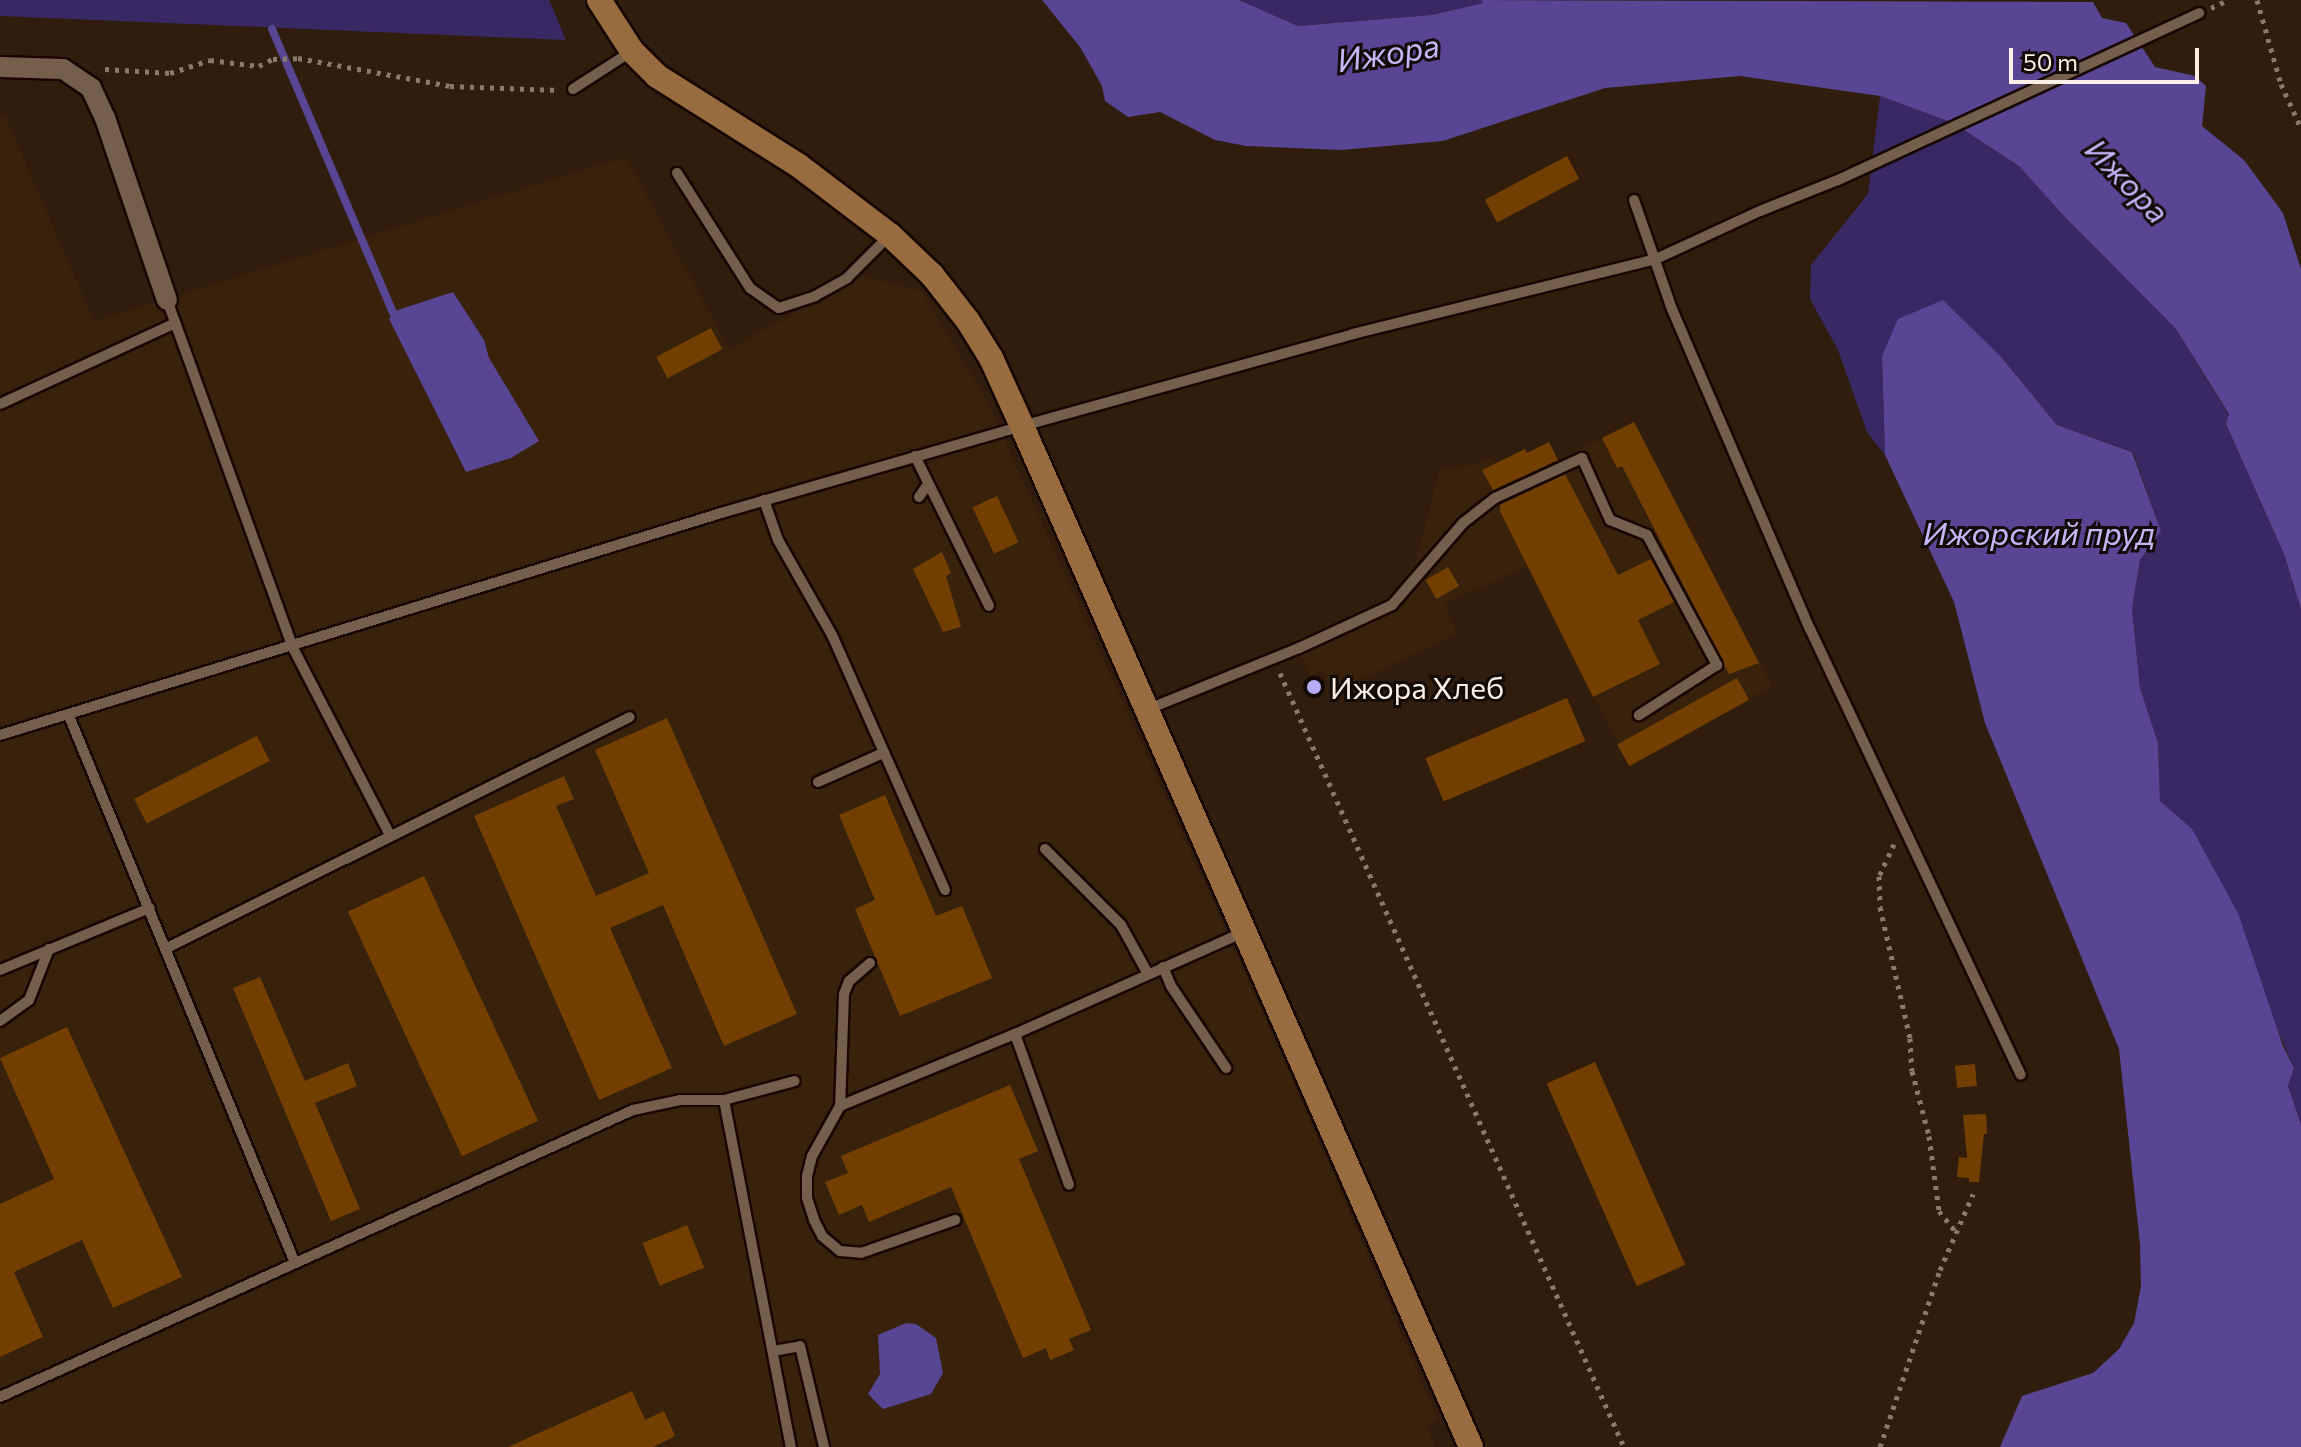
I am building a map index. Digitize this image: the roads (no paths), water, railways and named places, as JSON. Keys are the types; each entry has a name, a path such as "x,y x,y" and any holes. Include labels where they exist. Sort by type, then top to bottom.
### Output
{"main road":[{"path":"599,0 632,51 657,76 798,165 890,235 932,275 968,321 991,358 1471,1447"}],"street":[{"path":"0,67 63,69 91,88 105,118 167,300"}],"lane":[{"path":"0,735 915,456 1353,334 1656,259 1760,211 1838,180 2199,13"},
{"path":"573,89 632,51"},
{"path":"677,173 750,288 779,308 815,296 847,278 890,235"},
{"path":"1634,200 1672,309 1804,615 2021,1075"},
{"path":"167,300 293,648 390,835"},
{"path":"0,404 175,323"},
{"path":"915,456 989,606"},
{"path":"1146,710 1274,659 1392,605 1463,523 1495,498 1582,458 1610,520 1647,535 1717,665 1639,715"},
{"path":"919,497 928,484"},
{"path":"764,500 778,540 832,635 945,890"},
{"path":"69,716 295,1263"},
{"path":"167,948 630,717"},
{"path":"818,782 883,753"},
{"path":"1045,849 1121,925 1148,974"},
{"path":"0,970 150,908"},
{"path":"840,1106 1015,1034 1244,932"},
{"path":"0,1021 29,1000 49,949"},
{"path":"870,963 849,981 844,994 840,1106 812,1156 807,1176 807,1198 822,1236 840,1251 861,1253 955,1220"},
{"path":"1163,967 1171,986 1226,1068"},
{"path":"1015,1034 1069,1185"},
{"path":"0,1397 633,1110 680,1100 724,1100 795,1081"},
{"path":"724,1100 791,1447"},
{"path":"773,1351 800,1346 824,1447"}],"water":[{"name":"Ижора","path":"1042,0 1239,0 1298,26 1432,15 1483,3 1482,0 2093,2 2102,18 2126,23 2155,67 2195,76 2206,86 2202,126 2244,160 2283,213 2301,269 2301,609 2284,554 2226,424 2229,414 2176,329 2019,166 1953,123 1880,96 1740,76 1605,88 1443,141 1341,150 1246,146 1215,140 1160,112 1128,117 1105,101 1102,86 1080,47"},
{"path":"453,292 484,340 489,358 539,441 511,458 466,472 389,319 398,310"},
{"name":"Ижорский пруд","path":"1943,300 2001,357 2057,425 2132,452 2161,531 2140,560 2132,608 2140,688 2158,743 2160,801 2192,829 2238,913 2283,1046 2294,1068 2288,1086 2301,1125 2301,1447 2000,1447 2022,1396 2093,1373 2119,1349 2134,1323 2141,1286 2140,1244 2119,1049 1985,723 1954,602 1885,455 1882,356 1898,319"},
{"path":"906,1323 916,1324 936,1338 943,1373 931,1394 883,1409 868,1394 880,1374 878,1335"}],"waterway":[{"path":"272,29 398,324"}],"place":[{"name":"Ижора Хлеб","path":"1314,687"}]}
